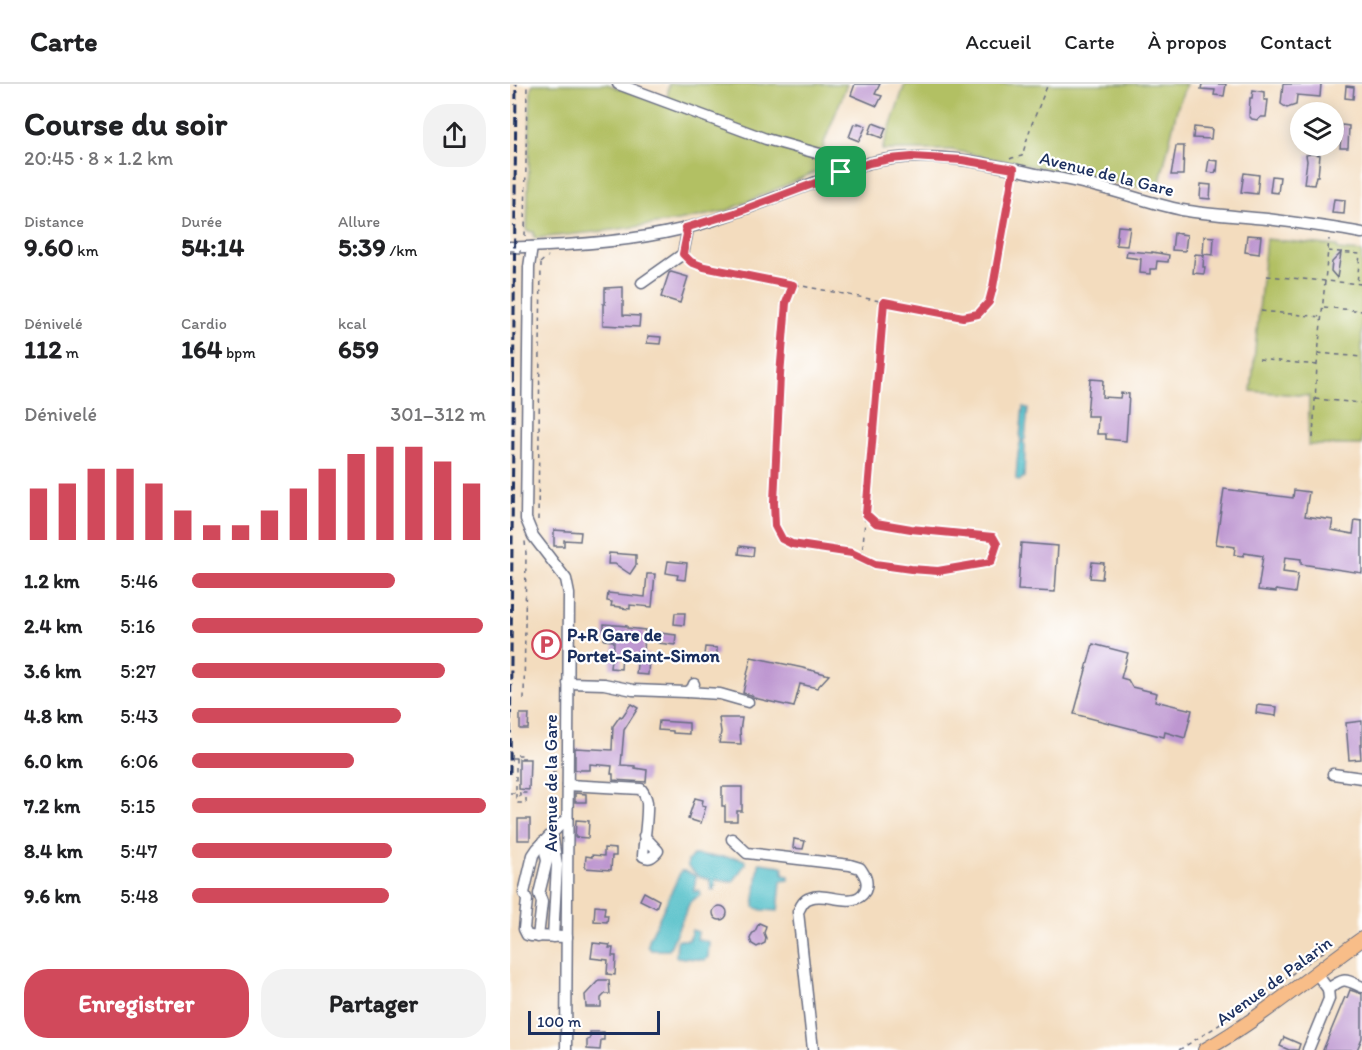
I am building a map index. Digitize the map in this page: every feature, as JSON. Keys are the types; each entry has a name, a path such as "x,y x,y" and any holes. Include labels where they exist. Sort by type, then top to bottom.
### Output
{"main road":[{"name":"Avenue de Palarin","path":"1205,1050 1232,1034 1360,944"}],"street":[{"path":"618,84 766,138 831,157 841,172"},
{"name":"Avenue de la Gare","path":"514,250 530,244 631,239 685,228 735,213 874,161 912,157 962,160 1009,168 1094,186 1181,210 1362,233"},
{"path":"642,282 683,254 687,234 685,228"},
{"path":"529,529 526,519 530,244"},
{"name":"Avenue de la Gare","path":"529,529 566,579 570,602 566,1050"},
{"path":"568,683 604,684 633,690 690,688 748,702"},
{"path":"1333,774 1362,778"},
{"path":"568,785 641,789 647,803 644,836"},
{"path":"567,818 533,855 524,893 527,900 524,930 529,936 567,937"},
{"path":"552,833 557,865 553,937"},
{"path":"732,838 747,853 850,865 860,868 866,880 864,893 859,897 843,899 812,897 801,905 798,912 813,1050"},
{"path":"538,936 542,902 539,894 547,861 543,842"},
{"path":"1308,1050 1329,999 1328,989 1316,973"},
{"path":"1328,989 1345,980 1362,987"}],"path":[{"path":"524,699 526,554 524,532 537,524 538,518 541,301 541,262 525,236 527,84"},
{"path":"683,254 691,262 704,267 963,317 978,314 989,302 993,287 1012,158 1022,156 1048,84"},
{"path":"1313,438 1317,364 1329,234 1332,228"},
{"path":"1328,251 1360,254 1357,284"},
{"path":"1266,276 1362,284"},
{"path":"793,285 786,303 774,502 775,526 782,539 792,544 852,553 875,564 938,571 991,562 997,544 993,537 876,523 866,514"},
{"path":"862,558 884,302"},
{"path":"1323,307 1362,311"},
{"path":"1261,311 1322,317"},
{"path":"1318,353 1362,357"},
{"path":"1259,359 1317,364"},
{"path":"1315,399 1362,403"},
{"path":"510,793 520,793 526,793 526,803 518,803 516,800 517,757"},
{"path":"512,758 525,757"},
{"path":"520,793 520,799"},
{"path":"1179,1050 1333,946"}],"green space":[{"path":"533,84 607,84 666,106 669,84 847,84 824,143 820,170 726,211 678,221 537,238 534,237 534,232 527,231 531,88"},
{"path":"905,84 1186,84 1177,109 1158,191 951,150 882,150"},
{"path":"1266,239 1337,246 1338,250 1362,252 1362,445 1308,445 1309,396 1251,391"}],"water":[{"path":"1023,407 1028,408 1023,441 1025,445 1024,477 1019,481 1016,479"},
{"path":"693,855 738,858 746,863 733,882 716,879 714,890 711,890 710,879 700,877 688,867 688,861"},
{"path":"760,863 782,866 783,875 789,876 789,880 781,881 778,911 754,907"},
{"path":"681,871 696,876 694,892 699,890 700,895 690,902 669,950 651,950 648,946 649,940"},
{"path":"692,930 698,932 697,939 709,942 708,957 705,960 676,956 677,940 689,940"}],"building":[{"path":"855,84 880,84 875,94 882,96 877,106 851,95"},
{"path":"1202,84 1226,84 1224,96 1214,95 1215,90 1201,89"},
{"path":"1283,84 1321,84 1320,97 1297,95 1296,102 1290,102 1290,107 1287,108 1281,104"},
{"path":"1346,86 1354,87 1353,99 1345,98"},
{"path":"1253,90 1264,92 1264,100 1268,100 1266,117 1258,120 1249,116"},
{"path":"858,123 866,126 859,141 849,137 854,124 858,125"},
{"path":"873,123 886,128 882,138 869,133"},
{"path":"1344,125 1349,126 1348,148 1344,148"},
{"path":"1194,127 1212,129 1211,139 1193,138"},
{"path":"1176,146 1184,146 1183,175 1171,175"},
{"path":"1306,156 1320,156 1318,176 1316,176 1314,185 1304,184"},
{"path":"1209,160 1218,161 1215,173 1207,172"},
{"path":"1244,173 1259,175 1257,194 1241,192"},
{"path":"1272,176 1280,177 1278,193 1270,192"},
{"path":"1201,184 1211,185 1210,199 1200,198"},
{"path":"1334,199 1345,200 1344,214 1332,213"},
{"path":"1118,226 1130,227 1127,246 1116,245"},
{"path":"1174,233 1187,235 1185,251 1172,250"},
{"path":"1247,235 1261,236 1259,254 1245,252"},
{"path":"1204,236 1214,237 1213,255 1203,254"},
{"path":"1127,251 1169,255 1168,262 1157,261 1156,269 1150,269 1150,274 1140,273 1141,259 1126,257"},
{"path":"1341,253 1337,278 1331,271 1332,262"},
{"path":"1195,254 1204,255 1204,274 1193,273"},
{"path":"671,272 688,277 680,303 661,297"},
{"path":"623,287 623,315 640,316 639,327 603,325 605,288"},
{"path":"648,336 661,337 660,344 647,343"},
{"path":"1090,379 1103,380 1102,397 1120,398 1121,393 1129,394 1126,441 1106,439 1106,434 1097,434 1098,416 1087,416"},
{"path":"1224,489 1293,498 1294,490 1309,492 1305,516 1333,520 1331,530 1353,534 1355,520 1362,521 1362,573 1301,564 1301,559 1285,557 1283,572 1298,574 1295,593 1258,590 1263,556 1244,553 1244,556 1234,555 1235,547 1216,544"},
{"path":"554,530 581,532 580,541 564,540 564,546 554,546"},
{"path":"1021,543 1058,546 1055,592 1018,590"},
{"path":"740,546 754,548 753,556 739,554"},
{"path":"609,553 636,555 636,565 630,574 615,564 608,564"},
{"path":"668,561 687,563 685,580 677,579 678,575 666,573"},
{"path":"1092,562 1104,563 1102,579 1090,578"},
{"path":"647,574 655,574 652,607 630,605 630,609 621,608 611,606 612,602 607,601 608,593 645,597"},
{"path":"675,613 685,613 684,625 674,624"},
{"path":"604,624 645,630 644,654 649,654 648,675 636,674 638,655 622,654 621,669 610,668 614,641 604,640"},
{"path":"659,633 676,635 675,645 658,643"},
{"path":"1093,644 1128,653 1121,678 1128,680 1132,687 1157,693 1155,701 1192,710 1185,738 1165,732 1164,737 1074,714"},
{"path":"705,647 717,648 717,656 704,655"},
{"path":"751,657 829,675 817,688 800,684 794,707 754,698 743,693"},
{"path":"631,704 638,708 624,730 621,765 647,770 646,782 613,780 612,766 590,764 590,770 575,770 575,748 612,750 613,726"},
{"path":"1257,705 1277,707 1276,716 1256,713"},
{"path":"520,714 529,714 528,729 520,729"},
{"path":"719,718 742,718 741,744 719,743 721,732"},
{"path":"659,721 689,723 689,734 658,730"},
{"path":"1362,721 1361,759 1349,760 1346,723"},
{"path":"519,759 530,759 529,790 519,789"},
{"path":"722,787 742,787 742,811 737,811 737,821 725,821"},
{"path":"575,793 586,794 586,802 575,802"},
{"path":"695,798 703,800 702,805 706,806 701,823 688,819"},
{"path":"518,819 530,819 530,840 518,840"},
{"path":"576,820 589,821 588,838 575,837"},
{"path":"794,839 805,841 803,849 793,848"},
{"path":"604,848 616,849 616,856 612,856 611,870 585,868 586,856 604,856"},
{"path":"644,892 659,900 656,908 640,900"},
{"path":"595,906 605,907 604,915 608,915 607,922 594,921"},
{"path":"717,906 723,906 727,913 723,920 717,920 713,916 713,910"},
{"path":"759,923 766,926 764,933 766,938 765,943 757,947 750,939"},
{"path":"593,943 610,945 609,948 613,948 612,956 616,956 615,975 607,974 608,960 591,958"},
{"path":"599,980 609,980 610,994 605,994 601,998 601,1007 586,1007 585,995"},
{"path":"1350,990 1362,994 1362,1038 1357,1050 1323,1050 1345,997 1347,998"},
{"path":"590,1032 604,1032 600,1050 587,1049"},
{"path":"1284,1037 1300,1044 1298,1050 1289,1050 1280,1046"}],"railway":[{"path":"510,774 516,84"}],"place":[{"name":"P+R Gare de Portet-Saint-Simon","path":"546,645"}],"route":[{"path":"912,157 962,160 1014,169 993,287 989,302 978,314 963,317 884,302 866,514 876,523 993,537 997,544 991,562 938,571 875,564 852,553 792,544 782,539 775,526 780,375 786,303 793,285 704,267 691,262 683,254 687,234 685,228 735,213 841,172 874,161 912,157"}]}
